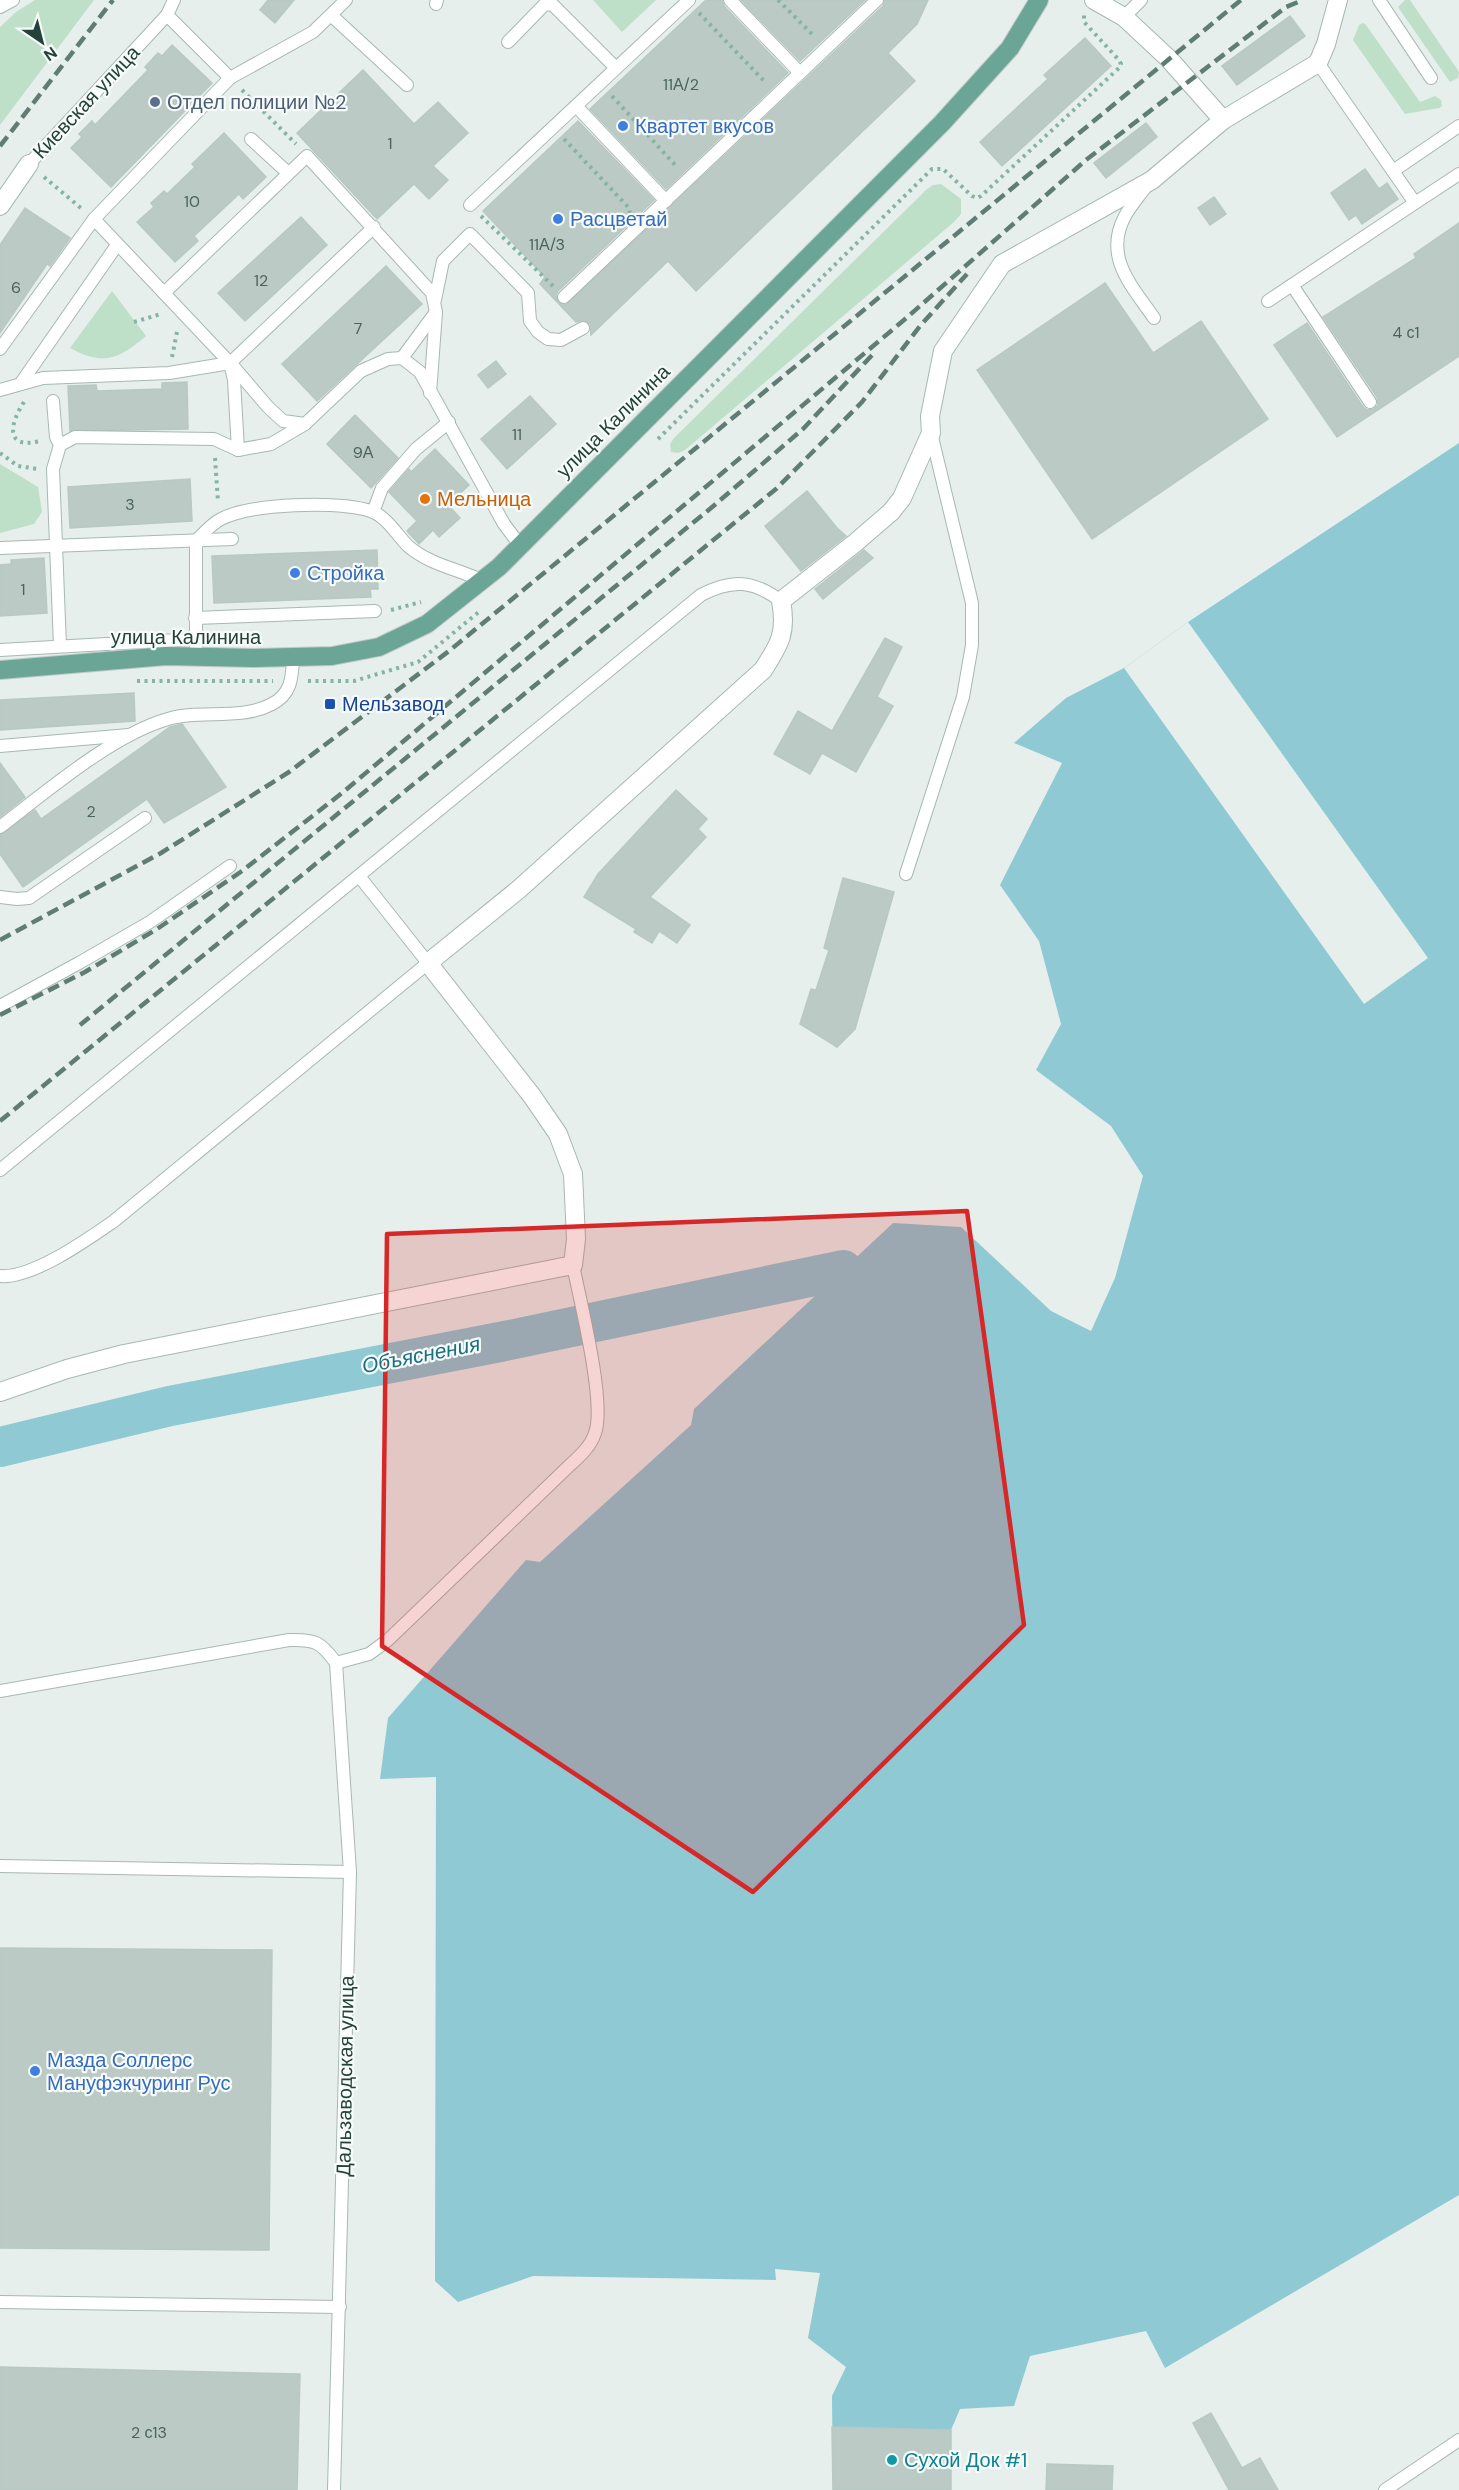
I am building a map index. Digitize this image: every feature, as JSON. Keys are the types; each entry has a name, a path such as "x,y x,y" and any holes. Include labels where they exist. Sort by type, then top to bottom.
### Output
{"main road":[{"name":"улица Калинина","path":"0,670 166,656 195,648 293,659 332,656 379,647 427,624 483,581 942,123 1010,48 1039,0"}],"street":[{"path":"1094,0 1124,17 1169,58 1223,120"},
{"path":"0,1392 67,1369 124,1354 573,1265 576,1239 573,1174 558,1134 532,1096 428,963 518,890 763,669 778,647 785,623 781,601 855,543 891,512 902,498 931,433 930,416 943,351 1002,264 1152,180 1223,120 1318,63 1342,2"},
{"name":"Киевская улица","path":"0,206 29,164"}],"lane":[{"name":"Киевская улица","path":"29,164 167,15 174,0"},
{"path":"0,349 94,219 230,78 313,32 346,0"},
{"path":"730,0 800,73"},
{"path":"564,297 877,0"},
{"path":"1124,17 1141,0"},
{"path":"1379,0 1431,78"},
{"path":"470,205 689,1"},
{"path":"508,42 545,4 553,5 616,68"},
{"path":"167,15 230,78"},
{"path":"332,16 407,85"},
{"path":"1318,63 1415,203"},
{"path":"576,106 666,201"},
{"path":"1393,171 1459,126"},
{"path":"251,139 287,172"},
{"path":"164,293 287,172 307,156 432,293 436,306"},
{"path":"1268,301 1459,174"},
{"path":"1152,180 1124,217 1115,248 1124,275 1154,318"},
{"path":"94,219 181,309 268,407 284,421 305,424"},
{"path":"0,390 43,378 169,373 230,363 374,227"},
{"path":"430,393 436,306 443,261 471,234 528,292 530,321 538,332 548,339 561,340 583,328"},
{"path":"21,383 117,245"},
{"path":"1292,285 1370,402"},
{"path":"402,358 436,306"},
{"path":"58,441 75,437 214,439 238,450 271,444 305,424 361,371 381,361 402,358 420,372 430,393 449,422 465,457 504,524 519,544"},
{"path":"230,363 234,380 238,450"},
{"path":"53,400 58,441 53,469 60,646"},
{"path":"373,512 382,488 416,449 449,422"},
{"path":"906,874 963,697 972,645 972,603 931,433"},
{"path":"0,650 145,644 195,648 196,541 218,520 239,512 307,504 373,512 410,547 435,564 457,569 483,581"},
{"path":"0,548 232,539"},
{"path":"0,1170 701,595 718,586 740,584 765,589 781,601"},
{"path":"195,618 375,611"},
{"path":"0,827 64,778 130,735 168,718 244,712 271,704 289,692 293,659"},
{"path":"0,746 130,735"},
{"path":"0,897 29,898 145,818"},
{"path":"0,1006 150,922 230,866"},
{"path":"0,1276 7,1277 42,1265 81,1244 114,1221 428,963 359,876"},
{"path":"0,1691 289,1640 310,1640 324,1647 336,1663 369,1654 388,1640 585,1450 595,1434 599,1417 573,1265"},
{"name":"Дальзаводская улица","path":"334,2490 350,1872 336,1663"},
{"path":"0,1866 350,1872"},
{"path":"0,2302 340,2307"},
{"path":"1385,2490 1459,2440"}],"path":[{"path":"778,0 809,33 818,36"},
{"path":"689,1 764,79 766,90"},
{"path":"230,78 307,156"},
{"path":"600,83 681,169"},
{"path":"553,127 628,208 630,212 628,217"},
{"path":"29,164 94,219"},
{"path":"470,205 549,284 553,286 561,278"},
{"path":"134,321 181,309 169,373"},
{"path":"43,378 22,403 12,424 13,435 18,442 27,445 58,441"},
{"path":"0,453 18,466 28,469 53,469"}],"highlighted area":[{"path":"967,1211 1024,1625 753,1892 382,1646 387,1234"}],"green space":[{"path":"35,0 94,0 0,125 0,27 16,12"},
{"path":"593,0 656,0 622,32"},
{"path":"1405,0 1410,0 1459,72 1458,78 1450,82 1398,7"},
{"path":"1363,23 1420,102 1435,96 1441,100 1442,106 1405,114 1353,40 1359,25"},
{"path":"941,184 961,199 961,214 954,222 685,450 678,453 671,452 670,444 674,438 926,190 933,185"},
{"path":"112,291 146,336 127,351 110,358 92,357 70,348"},
{"path":"0,464 38,487 42,512 34,524 0,533"}],"water":[{"path":"1459,443 1459,2195 1165,2368 1146,2331 1030,2356 1014,2406 960,2409 951,2430 951,2490 833,2490 832,2396 846,2367 808,2338 820,2273 775,2269 776,2280 533,2276 458,2302 435,2281 436,1777 380,1779 388,1718 526,1560 540,1562 691,1425 694,1409 893,1223 961,1227 1051,1311 1091,1331 1115,1278 1143,1176 1111,1126 1036,1070 1061,1024 1039,941 1000,885 1062,763 1014,743 1066,698 1124,668 1188,622"}],"pier":[{"path":"1188,622 1428,958 1364,1004 1124,668"}],"building":[{"path":"268,0 294,0 275,23 260,10"},
{"path":"706,0 722,0 724,6 788,73 666,189 590,109"},
{"path":"741,0 865,0 800,61"},
{"path":"885,0 928,0 917,24 888,53 915,81 696,291 668,261 591,335 590,324 584,320 576,322 540,284 545,277 483,211 578,121 654,200 558,291 556,295 558,302 566,305 883,6"},
{"path":"1290,16 1305,36 1237,85 1222,66"},
{"path":"1085,38 1111,66 1002,166 980,142 1048,79 1044,75"},
{"name":"Отдел полиции №2","path":"172,45 212,83 111,187 71,148 82,137 79,134 92,121 95,125 148,70 145,67 158,53 162,56"},
{"path":"363,70 414,124 438,102 468,133 433,166 448,180 429,199 414,184 377,219 297,133"},
{"path":"1146,123 1157,137 1106,178 1094,163"},
{"path":"224,133 266,177 243,199 239,194 194,236 198,241 175,262 137,222 154,207 151,203 164,191 167,194 195,167 192,164"},
{"path":"1365,169 1379,189 1387,183 1398,199 1362,224 1356,215 1349,220 1331,193"},
{"path":"1214,197 1226,214 1210,225 1198,208"},
{"path":"25,208 70,238 50,266 47,264 0,333 0,245"},
{"path":"301,217 327,245 245,321 218,293"},
{"path":"1459,223 1459,356 1337,437 1274,345 1307,323 1363,407 1367,410 1374,409 1378,405 1377,397 1323,317 1416,258 1414,254"},
{"path":"386,266 422,304 317,401 282,364"},
{"path":"1105,283 1153,353 1201,321 1268,419 1092,539 977,370"},
{"path":"496,361 506,374 488,388 478,375"},
{"path":"187,382 188,429 70,431 68,386 96,385 97,391 162,389 162,383"},
{"path":"530,396 556,424 507,469 481,439"},
{"path":"355,415 398,458 371,488 327,444"},
{"name":"Мельница","path":"435,449 469,485 448,505 460,518 439,537 433,530 419,544 407,531 417,521 389,492 409,469 411,472"},
{"path":"190,479 192,521 70,528 68,487"},
{"path":"807,491 846,536 801,571 765,526"},
{"name":"Стройка","path":"377,550 378,589 370,589 371,597 214,603 212,556"},
{"path":"864,550 873,558 823,599 815,589"},
{"path":"44,558 47,613 0,616 0,565 11,564 11,560"},
{"path":"885,638 902,647 877,697 893,706 856,772 822,753 810,774 774,754 798,711 832,731"},
{"path":"134,693 135,721 0,730 0,700"},
{"path":"182,724 226,787 164,823 147,799 23,887 0,854 0,835 35,810 41,819 170,727"},
{"path":"0,763 25,797 0,817"},
{"path":"676,790 707,819 698,829 706,837 650,897 690,925 677,943 659,931 652,943 634,932 636,929 584,897 598,874"},
{"path":"843,878 894,892 855,1029 837,1047 800,1024 811,989 816,990 829,950 824,948"},
{"path":"0,1948 272,1950 269,2250 0,2248"},
{"path":"0,2367 300,2374 297,2490 0,2490"},
{"path":"1211,2413 1242,2468 1260,2458 1278,2490 1229,2490 1193,2423"},
{"name":"Сухой Док #1","path":"832,2427 951,2430 951,2490 833,2490"},
{"path":"1047,2464 1113,2466 1112,2490 1046,2490"}],"waterway":[{"name":"Объяснения","path":"0,1447 170,1406 500,1342 843,1270"}],"railway":[{"path":"0,146 113,0"},
{"path":"0,940 161,853 289,772 449,651 1241,0"},
{"path":"0,1015 85,972 157,929 242,871 342,793 904,320 1086,160 1286,7 1303,0"},
{"path":"0,1121 776,489 862,402 920,326 967,274"},
{"path":"80,1025 711,508 803,429 874,353"}],"place":[{"name":"Отдел полиции №2","path":"155,102"},
{"name":"Квартет вкусов","path":"623,126"},
{"name":"Расцветай","path":"558,219"},
{"name":"Мельница","path":"425,499"},
{"name":"Стройка","path":"295,573"},
{"name":"Мельзавод","path":"330,704"},
{"name":"Мазда Соллерс Мануфэкчуринг Рус","path":"35,2071"},
{"name":"Сухой Док #1","path":"892,2460"}]}
